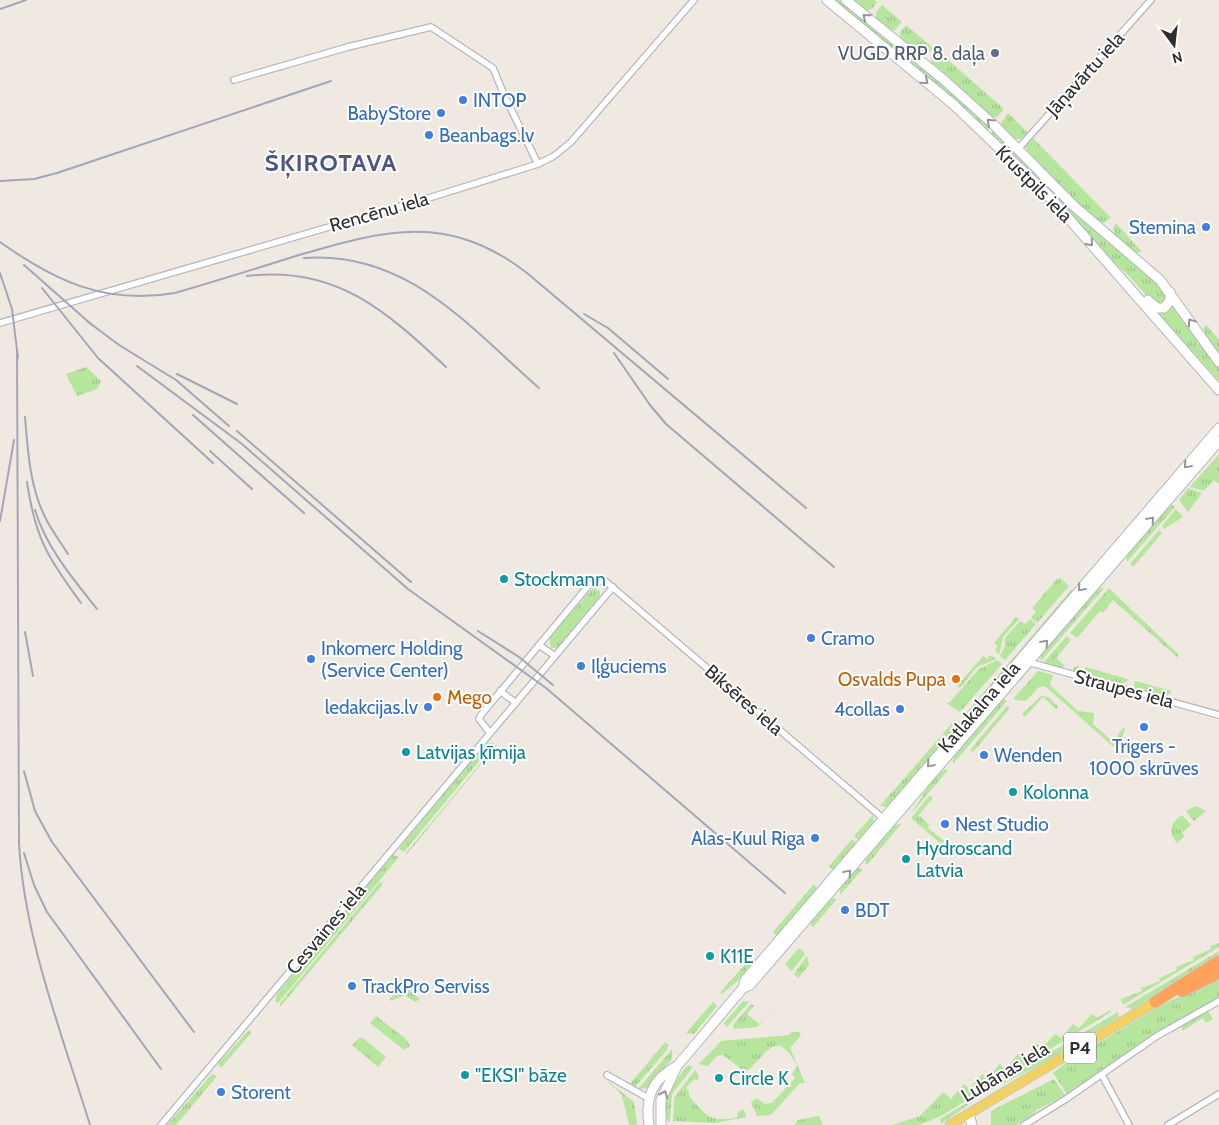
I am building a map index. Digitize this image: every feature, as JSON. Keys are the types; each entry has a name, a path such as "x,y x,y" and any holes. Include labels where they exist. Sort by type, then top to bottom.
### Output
{"highway":[{"name":"Lubānas iela","path":"1155,1002 1219,961"},
{"name":"Lubānas iela","path":"1155,1002 1219,973"}],"main road":[{"name":"Lubānas iela","path":"950,1125 960,1122 969,1114 1155,1002"}],"street":[{"name":"Rencēnu iela","path":"0,324 538,164 554,156 571,142 694,0"},
{"name":"Krustpils iela","path":"827,0 954,105 1048,195 1219,390"},
{"name":"Krustpils iela","path":"846,0 943,79 1018,149 1074,206 1160,280 1219,362"},
{"name":"Jāņavārtu iela","path":"1018,149 1152,0"},
{"path":"234,80 348,47 431,26 493,68 538,164"},
{"path":"1113,268 1129,280 1157,308 1164,308 1169,304 1170,292"},
{"name":"Katlakalna iela","path":"887,821 1061,618 1219,428"},
{"name":"Katlakalna iela","path":"661,1125 662,1100 677,1066 743,988 745,980 1028,662 1061,618 1219,441"},
{"name":"Biksēres iela","path":"539,645 589,585 596,581 604,580 887,821"},
{"name":"Cesvaines iela","path":"162,1125 613,587"},
{"path":"490,733 479,719 500,691 539,645 555,656"},
{"name":"Straupes iela","path":"1028,662 1219,715"},
{"path":"500,691 516,703"},
{"path":"1024,1125 1102,1075 1157,1036 1219,1001"},
{"name":"Katlakalna iela","path":"648,1098 666,1071 677,1066"},
{"path":"607,1075 648,1098 649,1125"},
{"path":"1102,1075 1129,1125"},
{"path":"1168,1125 1219,1094"},
{"path":"969,1114 972,1125"}],"green space":[{"path":"833,0 841,0 955,94 990,127 987,131"},
{"path":"852,0 874,0 877,2 872,9 867,11"},
{"path":"882,5 902,22 895,30 889,30 876,19 876,13"},
{"path":"906,25 933,48 927,55 920,56 901,39 900,32"},
{"path":"938,51 1004,109 997,117 990,118 962,89 932,64 931,58"},
{"path":"1008,113 1028,133 1021,139 1014,139 1002,128 1001,123"},
{"path":"993,131 1167,292 1167,299 1163,304 1154,304 990,134"},
{"path":"1032,137 1111,218 1103,223 1087,213 1030,156 1025,146"},
{"path":"1116,223 1142,252 1136,253 1115,235 1113,228"},
{"path":"1173,302 1219,368 1219,381 1157,312 1167,310"},
{"path":"1207,325 1219,340 1219,352 1213,349 1203,328"},
{"path":"86,367 101,381 97,389 77,396 66,374"},
{"path":"1219,454 1219,484 1214,480 1204,491 1190,487"},
{"path":"1188,488 1202,493 1188,512 1179,500"},
{"path":"1169,506 1175,507 1127,562 1126,556"},
{"path":"1176,509 1183,517 1164,529 1162,526"},
{"path":"1159,530 1162,533 1133,567 1130,564"},
{"path":"1060,578 1069,586 1037,623 1031,618 1036,611 1032,608 1057,579"},
{"path":"1105,587 1041,661 1040,656 1042,653 1096,590"},
{"path":"593,588 600,591 600,596 557,648 551,648 549,638"},
{"path":"1109,588 1179,655 1177,657 1113,600 1103,613 1100,611 1077,638 1070,633"},
{"path":"1072,589 1072,594 966,713"},
{"path":"1016,617 1019,619 1003,637 999,655 995,650 998,646 994,643"},
{"path":"1030,619 1036,624 1005,660 1000,656 1005,646 1005,638 1020,621 1025,624"},
{"path":"1067,636 1071,640 1056,658 1065,666 1060,668 1043,663"},
{"path":"990,655 996,659 977,667 960,688 957,686 983,656 987,659"},
{"path":"997,660 1002,664 960,712 945,702 949,703 979,669"},
{"path":"1079,665 1079,668 1085,670 1085,667 1128,679 1122,684 1074,672 1073,668"},
{"path":"1038,671 1053,675 1050,685 1078,711 1094,713 1093,724 1113,742 1123,728 1125,728 1118,751 1045,686 1039,687 1026,701 1015,700 1014,698"},
{"path":"1135,681 1172,691 1168,696 1137,688 1134,686"},
{"path":"1041,696 1049,697 1058,707 1056,709 1043,697 1025,717 1022,714"},
{"path":"1001,700 1007,701 953,764 953,757"},
{"path":"1007,706 1010,708 973,752 970,750"},
{"path":"955,720 956,729 889,807 880,806"},
{"path":"494,743 404,852 400,849 486,744"},
{"path":"497,745 407,854 406,853"},
{"path":"945,769 948,770 910,815 934,778"},
{"path":"930,795 933,798 917,817 920,816 929,825 928,828 944,841 942,845 911,818"},
{"path":"1196,806 1206,811 1194,821 1186,811"},
{"path":"873,815 874,824 858,840 854,836"},
{"path":"1182,815 1191,825 1182,833 1185,836 1177,843 1171,831 1175,821"},
{"path":"902,823 867,865 865,858 893,826"},
{"path":"852,839 856,843 833,870 829,866"},
{"path":"393,855 399,857 278,1003 275,1001 277,994"},
{"path":"860,868 862,870 840,895 840,888 856,869"},
{"path":"380,882 383,884 280,1007 280,1003"},
{"path":"814,884 818,890 777,936 773,932"},
{"path":"831,898 837,899 813,927 811,926 811,922"},
{"path":"1219,943 1219,947 1123,1005 1121,999 1142,991 1141,988 1160,981 1159,978 1177,970 1176,967 1194,960 1193,957 1211,949 1210,946"},
{"path":"799,948 805,954 792,971 785,964"},
{"path":"1219,951 1219,957 1132,1009 1125,1007"},
{"path":"807,956 809,965 757,1027 734,1029 733,1025 751,1004 754,1006 747,1014 759,1024 798,978 794,974"},
{"path":"748,961 751,967 748,971 722,994 720,993"},
{"path":"1219,977 1219,998 1155,1033 1067,1094 1053,1073 1067,1062 1160,1006"},
{"path":"403,986 420,999 415,1002 405,995 391,1001 389,999"},
{"path":"743,1001 749,1002 727,1027 724,1023"},
{"path":"713,1002 717,1006 694,1034 686,1033"},
{"path":"1110,1010 1111,1012 941,1116 919,1125 892,1125 920,1116 943,1092 951,1099 964,1084 969,1089 982,1074 987,1079 1000,1064 1005,1069 1018,1054 1024,1058 1037,1044 1042,1048 1055,1034 1061,1038 1073,1024 1079,1028 1092,1014 1097,1018"},
{"path":"1208,1011 1213,1019 1206,1023 1203,1018 1182,1031 1182,1026"},
{"path":"1118,1012 1119,1017 1045,1062 985,1093 941,1124 940,1119"},
{"path":"376,1016 405,1038 410,1046 404,1050 370,1023"},
{"path":"248,1031 252,1032 221,1068 218,1064"},
{"path":"792,1032 799,1032 801,1035 790,1048 805,1083 800,1083 771,1115 757,1116 751,1102 757,1098 765,1104 772,1103 795,1078 792,1074 797,1066 789,1053 782,1047 770,1048 745,1072 723,1055 717,1056 708,1066 699,1064 721,1041 789,1035"},
{"path":"359,1038 363,1038 386,1057 378,1067 352,1045"},
{"path":"665,1042 669,1045 667,1050 634,1088 630,1084"},
{"path":"672,1049 672,1059 648,1088 638,1089"},
{"path":"688,1065 693,1067 672,1094 670,1122 664,1118 668,1096 674,1083"},
{"path":"695,1070 699,1076 698,1080 694,1079 686,1088 689,1091 689,1096 700,1109 709,1116 720,1119 737,1118 738,1112 744,1109 746,1117 715,1123 673,1121 674,1098"},
{"path":"212,1074 217,1076 176,1125 167,1125"},
{"path":"1054,1079 1065,1095 1035,1111 1035,1113 1016,1125 991,1125 991,1111"},
{"path":"606,1080 634,1102 637,1125 629,1125 622,1095"},
{"path":"819,1116 823,1125 796,1125 795,1123 798,1120"}],"railway":[{"path":"0,9 26,0"},
{"path":"0,181 34,179 57,173 331,81"},
{"path":"0,242 41,268 82,287 126,296 150,296 175,293 330,246 388,234 416,232 443,234 470,241 498,254 527,273 806,508"},
{"path":"304,258 341,259 374,266 405,280 434,297 461,318 539,388"},
{"path":"24,265 92,325"},
{"path":"0,273 12,309 18,358"},
{"path":"247,276 279,274 307,278 333,285 357,296 380,311 446,367"},
{"path":"42,288 98,358 213,463"},
{"path":"584,314 608,328 668,379"},
{"path":"87,321 119,345 176,380 229,426"},
{"path":"17,350 19,843 22,879 36,950 90,1125"},
{"path":"614,353 650,405 666,424 834,567"},
{"path":"137,366 242,444 408,589 546,688 785,893"},
{"path":"177,374 237,404"},
{"path":"193,415 304,513"},
{"path":"25,417 33,484 41,509 68,554"},
{"path":"237,431 411,582"},
{"path":"0,521 14,440"},
{"path":"210,451 252,489"},
{"path":"27,482 34,518 45,547 81,603"},
{"path":"35,510 53,550 97,609"},
{"path":"478,631 519,657 553,685"},
{"path":"25,632 33,676"},
{"path":"24,771 35,811 52,842 194,1032"},
{"path":"24,853 34,885 47,912 161,1069"}],"place":[{"name":"VUGD RRP 8. daļa","path":"995,53"},
{"name":"INTOP","path":"463,100"},
{"name":"BabyStore","path":"441,113"},
{"name":"Beanbags.lv","path":"429,135"},
{"name":"Stemina","path":"1206,227"},
{"name":"Stockmann","path":"504,579"},
{"name":"Cramo","path":"811,638"},
{"name":"Inkomerc Holding (Service Center)","path":"311,659"},
{"name":"Iļģuciems","path":"581,666"},
{"name":"Osvalds Pupa","path":"956,679"},
{"name":"Mego","path":"437,697"},
{"name":"ledakcijas.lv","path":"428,707"},
{"name":"4collas","path":"900,709"},
{"name":"Trigers - 1000 skrūves","path":"1144,727"},
{"name":"Latvijas ķīmija","path":"406,752"},
{"name":"Wenden","path":"984,755"},
{"name":"Kolonna","path":"1013,792"},
{"name":"Nest Studio","path":"945,824"},
{"name":"Alas-Kuul Riga","path":"815,838"},
{"name":"Hydroscand Latvia","path":"906,859"},
{"name":"BDT","path":"845,910"},
{"name":"K11E","path":"710,956"},
{"name":"TrackPro Serviss","path":"352,986"},
{"name":"\"EKSI\" bāze","path":"465,1075"},
{"name":"Circle K","path":"719,1078"},
{"name":"Storent","path":"221,1092"}],"district":[{"name":"ŠĶIROTAVA","path":"331,162"}]}
